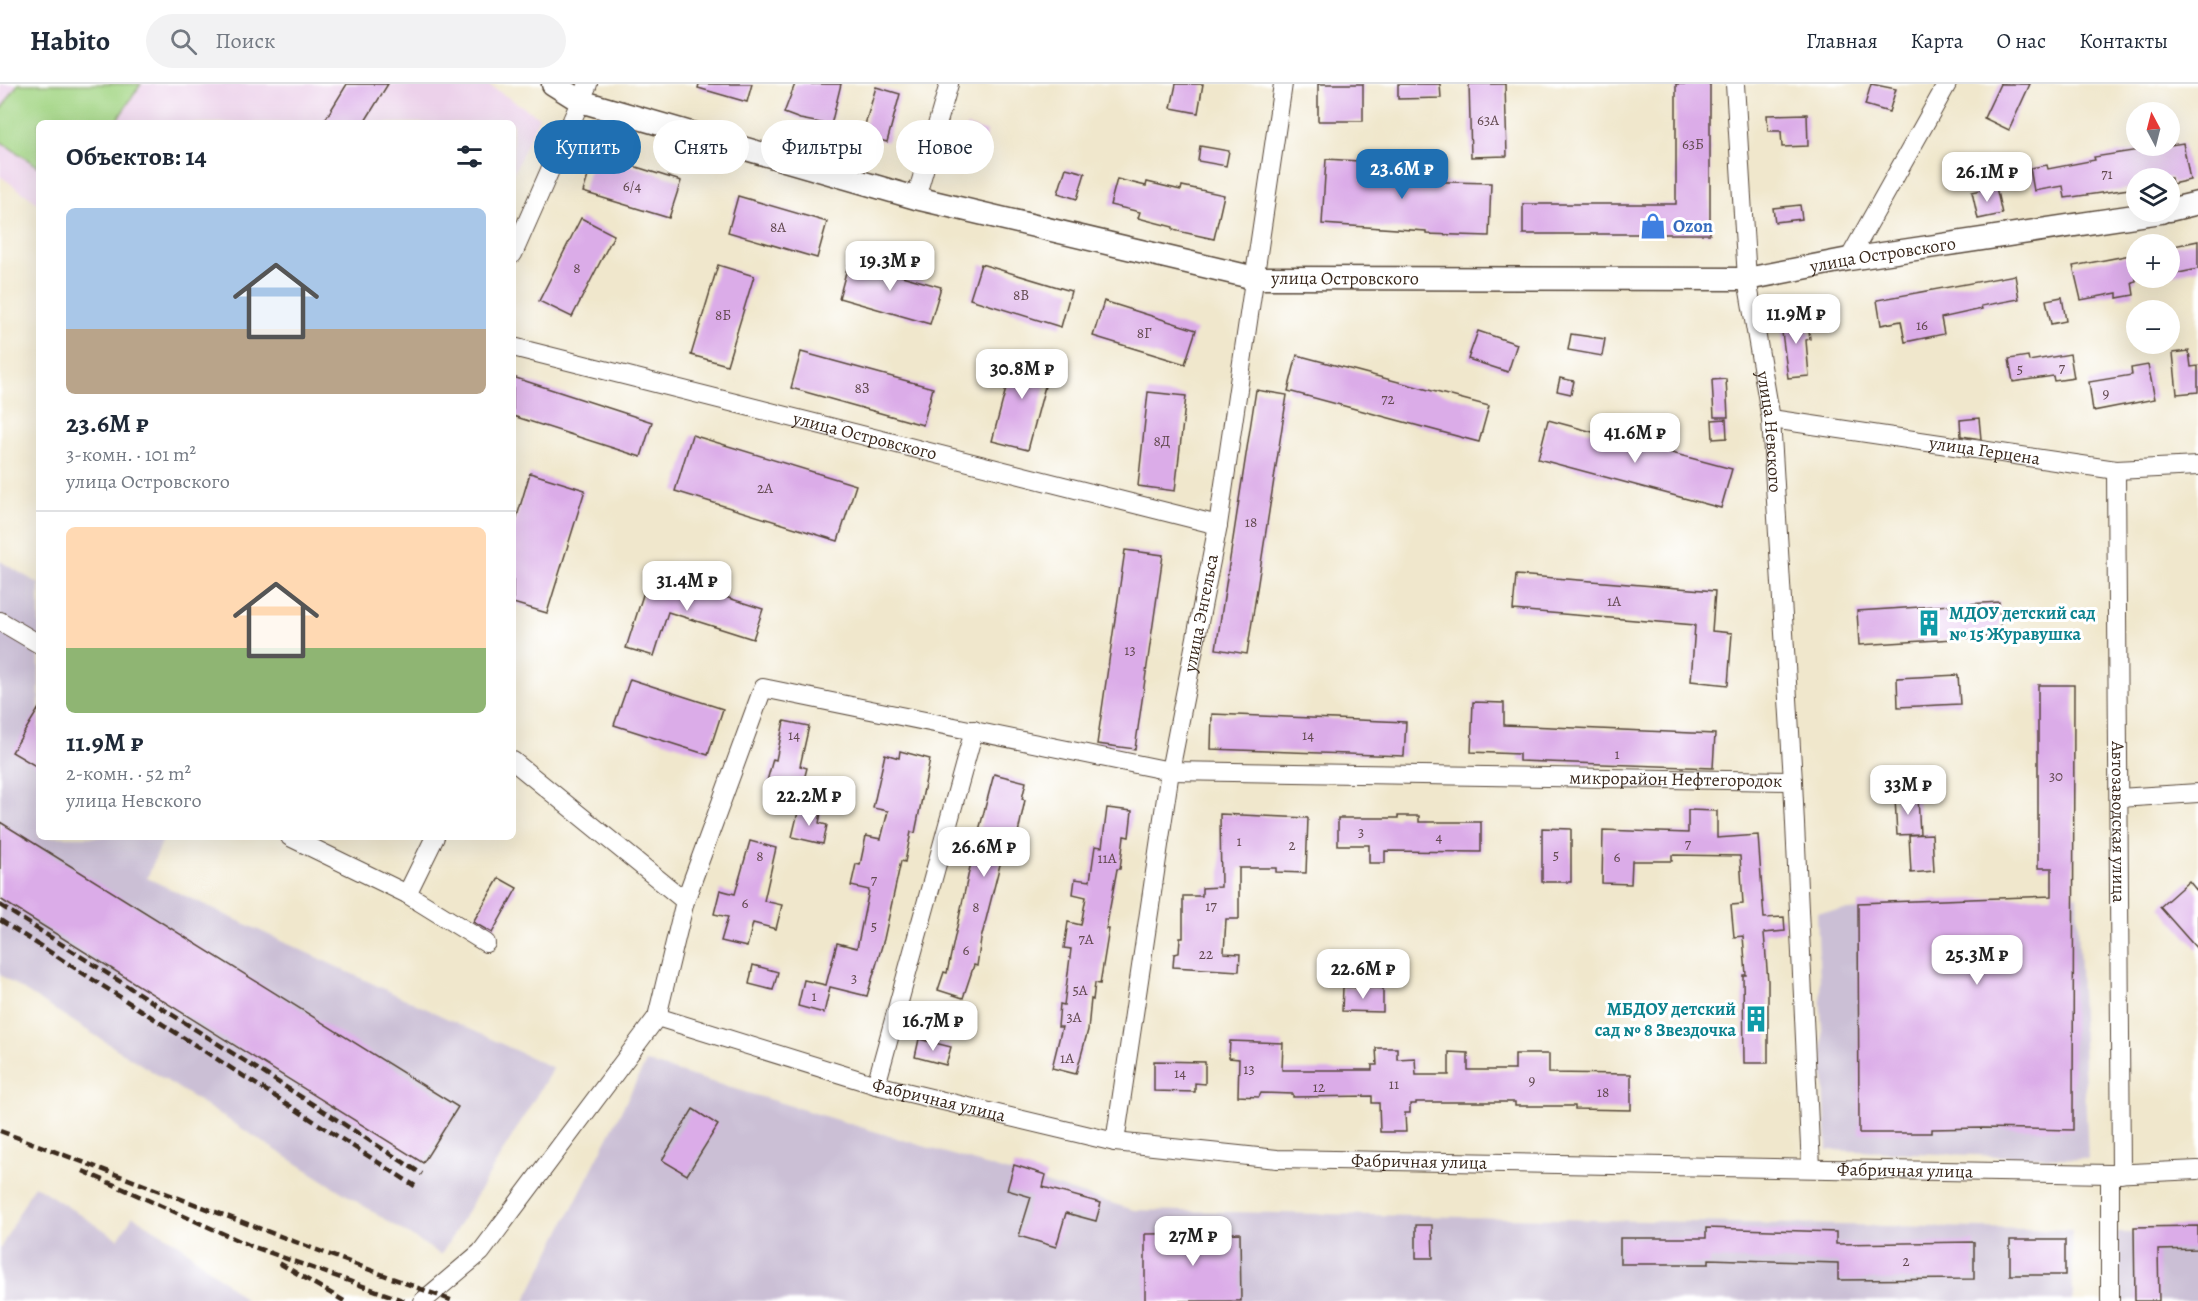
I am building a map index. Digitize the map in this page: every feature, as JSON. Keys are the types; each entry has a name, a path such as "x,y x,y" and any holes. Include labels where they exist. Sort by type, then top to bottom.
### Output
{"main road":[{"name":"улица Островского","path":"553,84 916,198 1255,278 1747,279 1850,259 2126,219"},
{"path":"2180,207 2198,203"}],"street":[{"path":"916,198 949,84"},
{"name":"улица Энгельса","path":"1115,1142 1170,771 1218,525 1283,84"},
{"name":"улица Невского","path":"1735,84 1747,279 1771,419 1793,781"},
{"path":"1850,259 1947,84"},
{"path":"516,247 584,93"},
{"name":"улица Островского","path":"516,348 1218,525"},
{"name":"улица Герцена","path":"1771,419 2116,470 2198,466"},
{"name":"Автозаводская улица","path":"2110,1301 2115,1174 2119,798 2116,470"},
{"path":"0,621 36,642"},
{"name":"микрорайон Нефтегородок","path":"685,901 763,688 1170,771 1793,781 1811,1168"},
{"path":"876,1085 974,730"},
{"path":"423,1301 481,1252 657,1017 685,901 516,762"},
{"path":"2119,798 2198,793"},
{"path":"296,840 407,894 486,944"},
{"path":"407,894 434,840"},
{"name":"Фабричная улица","path":"657,1017 876,1085 1115,1142 1276,1159 2115,1174 2198,1170"}],"shaded area":[{"path":"0,84 487,84 539,117 538,120 534,120 534,128 516,167 516,120 36,120 36,202 0,176"},
{"path":"0,561 36,582 36,840 163,840 147,878 553,1068 441,1255 0,975"},
{"path":"2077,896 2088,1159 1827,1150 1817,912"},
{"path":"646,1062 1134,1210 2072,1230 2073,1301 525,1301"},
{"path":"34,1185 118,1239 133,1216 181,1245 247,1301 0,1301 0,1249"},
{"path":"2198,1232 2198,1301 2118,1301 2117,1233"}],"green space":[{"path":"18,84 141,84 117,120 36,120 36,165 0,141 0,111"}],"building":[{"path":"347,84 388,84 366,120 325,120"},
{"path":"699,84 752,84 747,102 698,88"},
{"path":"795,84 841,84 832,120 805,120 784,113"},
{"path":"1176,84 1203,84 1198,113 1171,108"},
{"path":"1318,84 1363,84 1363,121 1318,121"},
{"path":"1398,84 1440,84 1441,98 1398,99"},
{"path":"1469,84 1505,84 1507,156 1471,157"},
{"path":"1676,84 1710,84 1710,234 1523,234 1523,204 1676,204"},
{"path":"1871,84 1896,89 1889,112 1865,105"},
{"path":"2000,84 2030,84 2009,130 1984,118"},
{"path":"876,87 900,94 887,142 884,141 884,120 866,120"},
{"path":"1807,114 1808,146 1782,147 1781,131 1768,131 1767,115"},
{"path":"2180,143 2183,143 2190,180 2180,182 2180,168 2126,168 2126,189 2065,198 2063,186 2034,191 2030,168 2047,165 2048,169 2095,160 2094,157 2126,152 2126,156 2180,156"},
{"path":"1200,146 1229,151 1226,166 1198,161"},
{"path":"1326,159 1408,164 1408,181 1491,183 1489,236 1426,234 1426,231 1322,224"},
{"path":"641,168 681,181 669,218 583,192 589,174 641,174"},
{"path":"1066,168 1085,173 1077,199 1058,193"},
{"path":"1117,179 1146,186 1147,182 1181,190 1182,186 1224,195 1214,239 1173,230 1173,227 1138,218 1140,212 1110,205"},
{"path":"1996,187 2002,214 1978,219 1972,192"},
{"path":"738,196 827,222 817,258 728,232"},
{"path":"1800,205 1802,219 1775,222 1773,208"},
{"path":"581,218 614,235 572,317 539,301"},
{"path":"2198,241 2198,269 2180,273 2180,245"},
{"path":"2126,256 2126,288 2133,288 2134,295 2117,298 2117,293 2081,300 2073,266"},
{"path":"849,261 941,287 930,324 839,298"},
{"path":"981,264 1071,291 1061,327 970,299"},
{"path":"718,265 754,276 727,365 691,355"},
{"path":"2015,275 2019,299 1981,306 1982,309 1941,318 1944,334 1905,342 1901,321 1881,325 1877,300"},
{"path":"2062,297 2066,321 2051,324 2046,300"},
{"path":"1104,301 1196,330 1185,364 1093,336"},
{"path":"1807,314 1810,339 1806,340 1809,376 1788,378 1780,317"},
{"path":"1478,331 1517,344 1508,372 1468,359"},
{"path":"1571,334 1605,339 1602,356 1568,350"},
{"path":"1016,351 1052,360 1028,450 992,441"},
{"path":"2189,351 2191,367 2198,366 2198,392 2177,394 2173,354 2180,354"},
{"path":"801,352 933,388 923,425 791,388"},
{"path":"2070,354 2074,378 2054,381 2053,376 2013,382 2009,359 2028,356 2029,361"},
{"path":"1297,355 1489,406 1479,442 1288,391"},
{"path":"2148,365 2155,399 2093,411 2089,382 2132,375 2131,368"},
{"path":"516,378 652,422 641,457 516,417"},
{"path":"1560,378 1574,381 1571,394 1557,391"},
{"path":"1726,379 1728,417 1714,417 1712,380"},
{"path":"1256,390 1287,395 1247,654 1216,649"},
{"path":"1148,392 1186,396 1175,491 1138,486"},
{"path":"1979,418 1981,439 1961,436 1960,420"},
{"path":"1726,419 1727,438 1713,439 1712,420"},
{"path":"1548,420 1732,469 1721,508 1538,459"},
{"path":"692,435 856,485 838,541 675,491"},
{"path":"530,473 585,490 547,613 516,604 516,520"},
{"path":"1125,550 1163,555 1135,749 1097,744"},
{"path":"650,573 763,609 753,639 668,612 654,656 626,648"},
{"path":"1516,575 1715,591 1712,631 1732,633 1728,685 1691,681 1695,625 1513,610"},
{"name":"МДОУ детский сад № 15 Журавушка","path":"1999,602 2001,636 1859,645 1857,611"},
{"path":"1958,675 1960,704 1898,707 1897,678"},
{"path":"630,679 723,709 708,755 614,725"},
{"path":"2038,685 2074,685 2073,1130 1983,1128 1932,1129 1932,1133 1859,1133 1858,903 2052,896 2052,868 2038,868"},
{"path":"1473,702 1504,703 1504,725 1715,734 1713,768 1519,761 1519,754 1471,752"},
{"path":"36,713 36,766 12,752"},
{"path":"1212,714 1406,722 1404,756 1211,749"},
{"path":"784,721 809,726 800,766 807,768 801,791 767,781 773,759 776,760"},
{"path":"900,751 930,759 915,833 911,832 905,862 901,861 884,939 867,996 830,987 824,1013 798,1006 804,980 826,985 837,943 857,948 869,890 851,886 856,864 860,865 866,836 881,839 888,811 873,808 885,754 899,758"},
{"path":"994,774 1026,782 1022,799 1025,800 1015,847 1005,845 981,939 977,966 974,965 963,998 938,990 944,972 947,973 973,853"},
{"path":"1918,797 1920,834 1897,835 1895,798"},
{"path":"799,808 821,813 819,823 827,825 823,844 792,837"},
{"path":"1107,808 1132,811 1129,837 1124,836 1120,869 1117,869 1106,929 1109,929 1100,984 1095,983 1088,1030 1076,1074 1052,1068 1062,1027 1058,1027 1060,1004 1064,1005 1071,949 1064,948 1068,922 1081,925 1086,897 1073,894 1075,879 1090,881 1095,846 1102,847"},
{"path":"1688,810 1717,811 1717,838 1758,835 1764,918 1784,917 1785,931 1764,933 1768,981 1768,1063 1744,1063 1743,975 1746,975 1743,936 1734,937 1731,905 1743,904 1740,856 1672,855 1672,861 1632,861 1631,884 1602,883 1603,830 1688,833"},
{"path":"1220,814 1308,818 1306,873 1276,872 1276,868 1239,868 1239,919 1226,919 1224,953 1240,954 1239,971 1173,967 1174,954 1179,953 1180,938 1183,938 1183,896 1202,896 1202,888 1221,887"},
{"path":"1398,816 1419,816 1419,822 1481,822 1481,852 1385,851 1385,863 1369,863 1369,845 1338,845 1338,818 1398,818"},
{"path":"0,822 458,1107 423,1163 0,899"},
{"path":"1542,828 1571,829 1571,882 1542,882"},
{"path":"1932,834 1934,871 1911,873 1909,835"},
{"path":"750,841 776,848 764,901 782,905 776,929 753,923 747,947 721,941 728,917 714,914 720,890 735,894"},
{"path":"499,878 517,888 492,933 473,922"},
{"path":"2189,881 2198,892 2198,950 2160,907"},
{"path":"753,965 778,972 773,990 749,984"},
{"path":"1343,987 1383,988 1383,1012 1342,1011"},
{"path":"919,1039 951,1047 946,1065 915,1057"},
{"path":"1230,1041 1283,1043 1282,1070 1372,1070 1372,1065 1377,1065 1376,1048 1397,1048 1397,1059 1415,1058 1416,1075 1449,1075 1449,1052 1468,1053 1468,1070 1515,1070 1515,1054 1549,1054 1549,1073 1631,1074 1631,1110 1575,1109 1575,1106 1515,1106 1515,1102 1416,1102 1416,1104 1410,1104 1410,1113 1405,1113 1406,1132 1380,1132 1379,1103 1372,1103 1372,1096 1293,1097 1293,1094 1261,1093 1259,1097 1238,1096 1239,1059 1229,1058"},
{"path":"1154,1061 1205,1062 1205,1084 1195,1083 1195,1092 1154,1091"},
{"path":"693,1109 718,1125 687,1175 662,1160"},
{"path":"1014,1165 1046,1175 1043,1187 1101,1203 1096,1221 1066,1213 1056,1247 1019,1236 1031,1197 1007,1190"},
{"path":"1416,1225 1432,1225 1433,1258 1416,1258"},
{"path":"2198,1226 2198,1249 2158,1250 2159,1301 2135,1301 2134,1227"},
{"path":"1706,1228 1836,1232 1836,1244 1974,1242 1974,1279 1838,1280 1838,1263 1709,1259 1709,1264 1620,1264 1620,1238 1706,1238"},
{"path":"1240,1233 1241,1301 1145,1301 1145,1234"},
{"path":"2010,1240 2065,1240 2065,1275 2010,1275"}],"railway":[{"path":"0,905 422,1174"},
{"path":"0,920 415,1186"},
{"path":"0,1131 453,1301"},
{"path":"83,1171 251,1246 405,1301"},
{"path":"279,1263 344,1301"}],"place":[{"name":"Ozon","path":"1653,226"},
{"name":"МДОУ детский сад № 15 Журавушка","path":"1929,623"},
{"name":"МБДОУ детский сад № 8 Звездочка","path":"1756,1019"}]}
